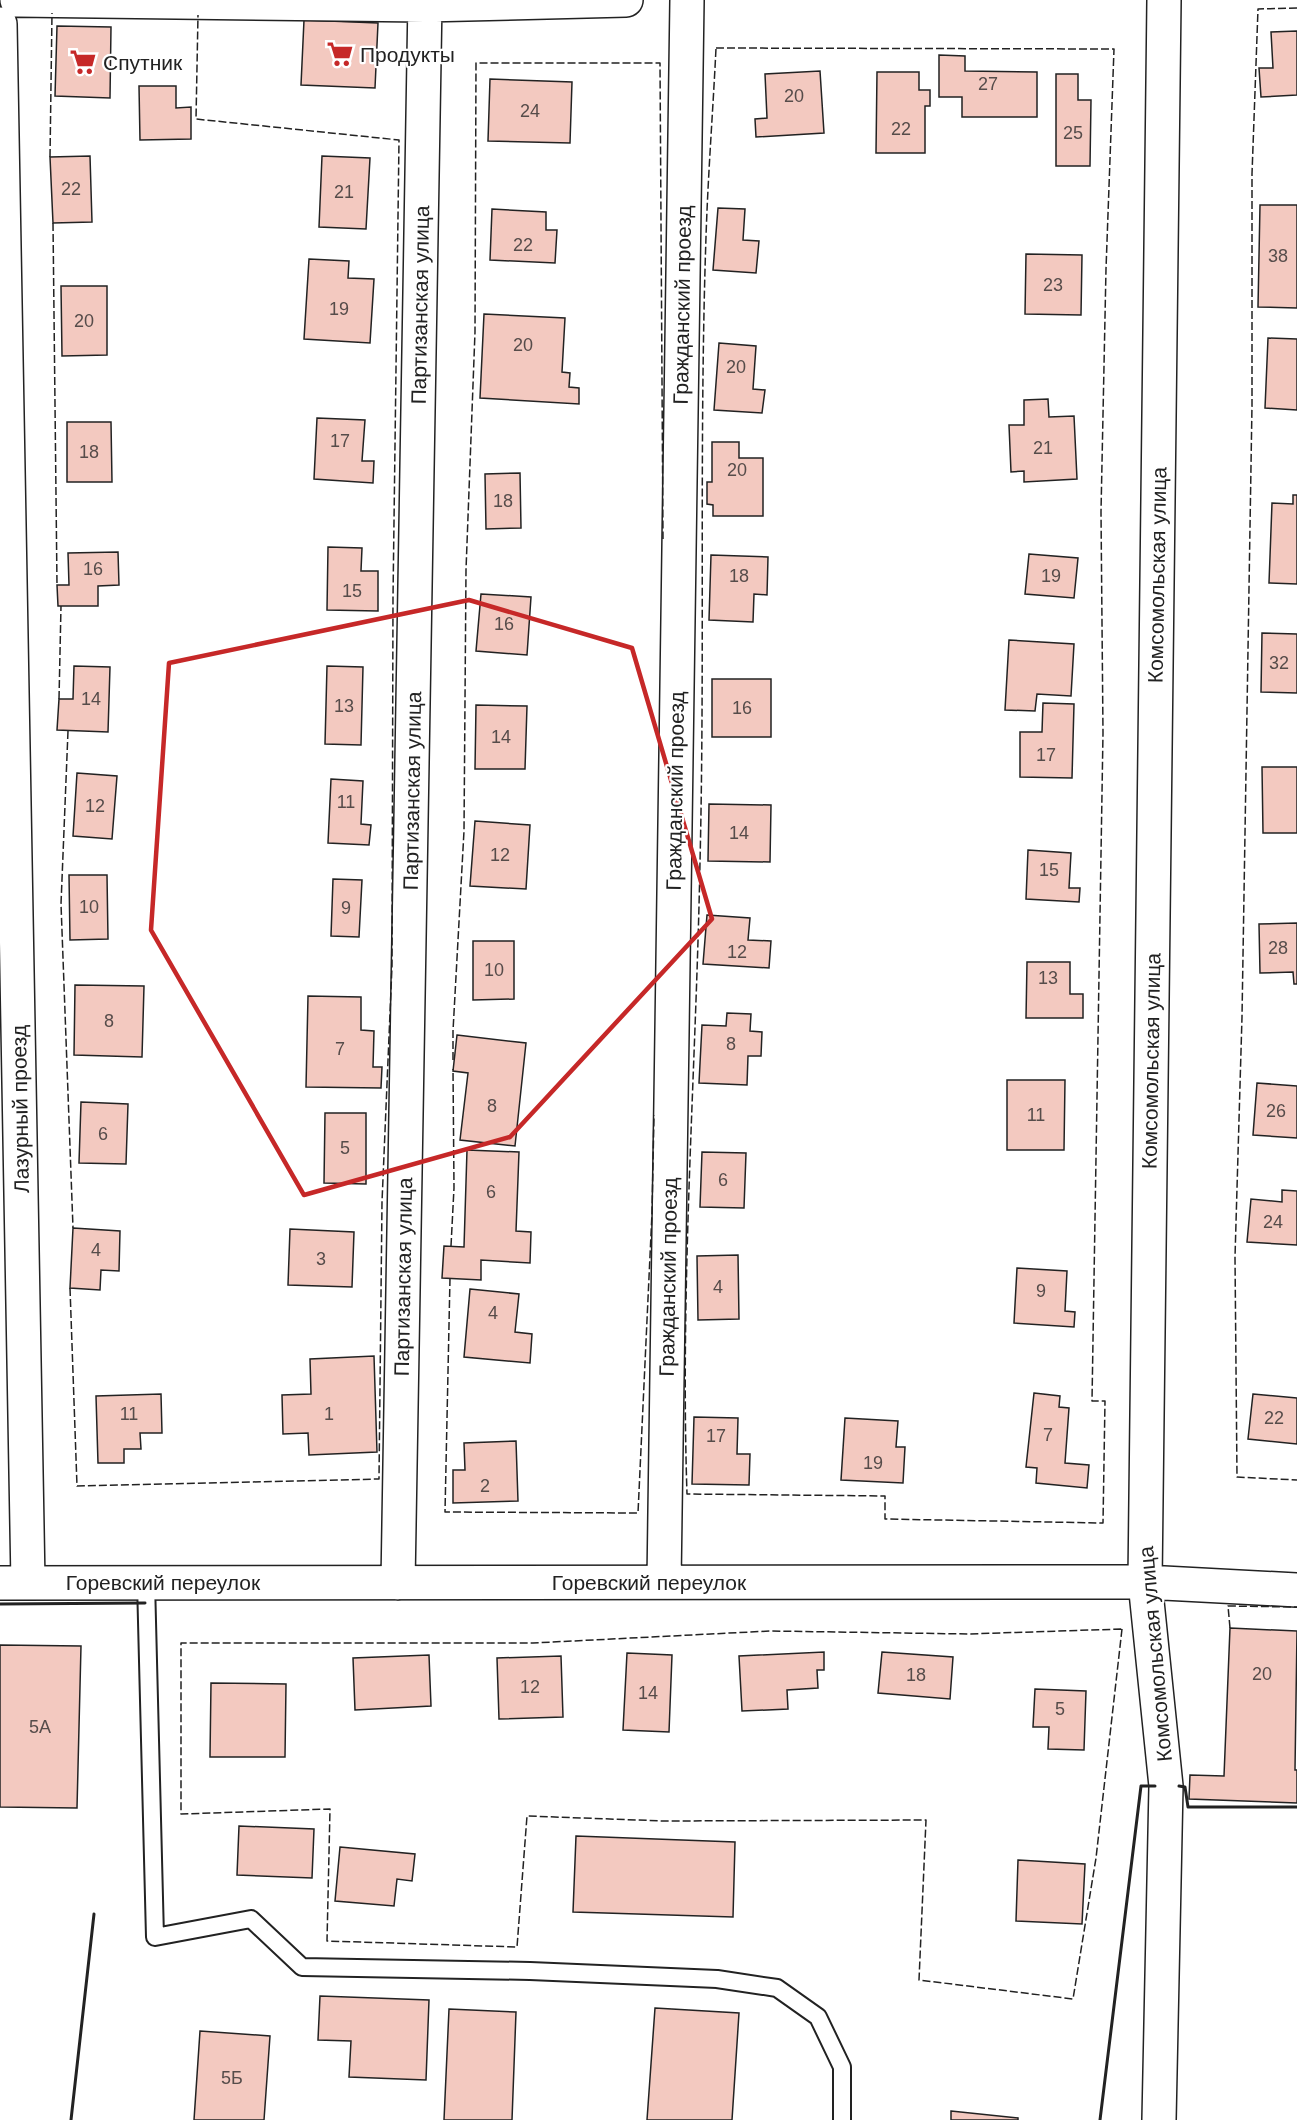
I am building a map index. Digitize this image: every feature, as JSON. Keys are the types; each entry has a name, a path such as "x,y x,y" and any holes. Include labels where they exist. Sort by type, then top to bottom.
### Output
{"street":[{"path":"17,0 425,2 626,0"},
{"name":"Гражданский проезд","path":"664,1582 687,0"},
{"name":"Комсомольская улица","path":"1159,2120 1166,1786 1145,1582 1164,0"},
{"name":"Партизанская улица","path":"398,1583 425,2"},
{"name":"Лазурный проезд","path":"0,24 14,1583"},
{"name":"Горевский переулок","path":"14,1583 1145,1582 1297,1590"}],"lane":[{"path":"146,1582 155,1937 251,1919 302,1967 519,1970 717,1979 777,1988 818,2017 842,2067 842,2120"}],"highlighted area":[{"path":"469,600 632,648 712,919 510,1137 304,1195 151,930 169,663"}],"building":[{"name":"Продукты","path":"304,20 378,23 375,88 301,85"},
{"name":"Спутник","path":"57,26 111,27 110,98 55,96"},
{"path":"1297,31 1297,95 1261,97 1259,68 1273,68 1271,32"},
{"path":"939,55 965,56 965,71 1037,72 1037,117 962,117 962,97 939,97"},
{"path":"820,71 824,133 756,137 755,119 767,118 765,74"},
{"path":"877,72 919,72 919,90 930,90 930,106 925,106 925,153 876,153"},
{"path":"1056,74 1078,74 1078,100 1091,100 1090,166 1056,166"},
{"path":"490,79 572,82 570,143 488,141"},
{"path":"139,86 176,86 176,108 191,107 191,139 140,140"},
{"path":"90,156 92,222 53,223 50,157"},
{"path":"322,156 370,158 366,229 319,227"},
{"path":"1260,205 1297,205 1297,308 1258,307"},
{"path":"718,208 745,209 743,240 759,241 756,273 713,270"},
{"path":"492,209 546,212 546,230 557,230 555,263 490,260"},
{"path":"1026,254 1082,255 1081,315 1025,314"},
{"path":"309,259 349,261 348,278 374,279 370,343 304,339"},
{"path":"61,286 107,286 107,355 62,356"},
{"path":"484,314 565,318 562,372 570,373 569,387 579,388 579,404 480,398"},
{"path":"1268,338 1297,339 1297,410 1265,408"},
{"path":"719,343 756,346 753,389 765,390 762,413 714,410"},
{"path":"1048,399 1049,417 1074,416 1077,479 1024,482 1024,471 1011,472 1009,425 1024,425 1024,400"},
{"path":"317,418 365,420 362,461 374,461 373,483 314,479"},
{"path":"67,422 111,422 112,482 67,482"},
{"path":"712,442 739,442 739,458 763,458 763,516 713,516 713,505 707,504 707,482 712,482"},
{"path":"520,473 521,528 486,529 485,474"},
{"path":"1293,495 1297,495 1297,584 1269,583 1272,503 1293,504"},
{"path":"328,547 362,548 361,571 378,571 378,611 327,610"},
{"path":"118,552 119,585 98,586 98,606 58,606 57,585 69,585 68,553"},
{"path":"1029,554 1078,558 1074,598 1025,594"},
{"path":"711,555 768,557 767,595 754,594 753,622 709,620"},
{"path":"481,594 531,597 527,655 476,651"},
{"path":"1262,633 1297,634 1297,693 1261,692"},
{"path":"1009,640 1074,644 1071,696 1037,694 1035,711 1005,710"},
{"path":"74,666 110,667 108,732 57,730 59,699 73,699"},
{"path":"327,666 363,667 361,745 325,744"},
{"path":"712,679 771,679 771,737 712,737"},
{"path":"1043,703 1074,704 1072,778 1020,777 1020,732 1042,732"},
{"path":"476,705 527,706 525,769 475,769"},
{"path":"1262,767 1297,767 1297,833 1263,833"},
{"path":"77,773 117,776 112,839 73,836"},
{"path":"331,779 363,781 361,824 371,825 369,845 328,843"},
{"path":"709,804 771,805 770,862 708,861"},
{"path":"475,821 530,825 526,889 470,886"},
{"path":"1028,850 1071,853 1069,888 1080,888 1079,902 1026,899"},
{"path":"69,875 107,875 108,939 70,940"},
{"path":"333,879 362,880 359,937 331,936"},
{"path":"707,915 750,918 748,940 771,941 769,968 703,964"},
{"path":"1297,923 1297,984 1294,984 1293,972 1260,973 1259,924"},
{"path":"473,941 514,941 514,999 473,1000"},
{"path":"1027,962 1070,962 1070,994 1083,994 1083,1018 1026,1018"},
{"path":"75,985 144,986 142,1057 74,1055"},
{"path":"308,996 361,997 361,1030 374,1031 373,1067 382,1067 381,1088 306,1087"},
{"path":"727,1013 751,1014 750,1031 762,1032 761,1056 748,1056 747,1085 699,1083 702,1025 726,1026"},
{"path":"457,1035 526,1043 515,1146 460,1140 468,1073 453,1071"},
{"path":"1007,1080 1065,1080 1064,1150 1007,1150"},
{"path":"1257,1083 1297,1086 1297,1138 1253,1135"},
{"path":"81,1102 128,1104 126,1164 79,1163"},
{"path":"325,1113 366,1113 366,1184 324,1183"},
{"path":"467,1150 519,1152 516,1231 531,1232 530,1263 481,1260 481,1280 442,1278 444,1246 464,1247"},
{"path":"702,1152 746,1153 744,1208 700,1207"},
{"path":"1282,1190 1297,1191 1297,1245 1247,1242 1251,1199 1282,1202"},
{"path":"73,1228 120,1231 119,1271 101,1270 100,1290 70,1288"},
{"path":"290,1229 354,1232 352,1287 288,1285"},
{"path":"738,1255 739,1319 698,1320 697,1256"},
{"path":"1017,1268 1067,1271 1065,1311 1075,1312 1074,1327 1014,1323"},
{"path":"470,1289 519,1294 515,1332 532,1334 530,1363 464,1357"},
{"path":"374,1356 377,1452 309,1455 308,1433 283,1434 282,1395 311,1394 310,1359"},
{"path":"1034,1393 1060,1396 1059,1407 1069,1408 1065,1463 1089,1465 1087,1488 1036,1483 1037,1468 1026,1467"},
{"path":"161,1394 162,1433 140,1433 141,1449 124,1449 124,1463 98,1463 96,1396"},
{"path":"1253,1394 1297,1398 1297,1444 1248,1439"},
{"path":"694,1417 738,1418 737,1454 750,1454 749,1485 692,1484"},
{"path":"845,1418 898,1421 896,1447 905,1447 903,1483 841,1480"},
{"path":"516,1441 518,1501 453,1503 453,1470 465,1470 464,1443"},
{"path":"1230,1628 1297,1631 1295,1770 1297,1770 1297,1803 1189,1799 1190,1775 1224,1776"},
{"path":"0,1645 81,1646 77,1808 0,1807"},
{"path":"824,1652 824,1670 817,1670 818,1688 787,1690 788,1709 742,1711 739,1656"},
{"path":"882,1652 953,1657 950,1699 878,1693"},
{"path":"627,1653 672,1655 669,1732 623,1730"},
{"path":"429,1655 431,1706 355,1710 353,1658"},
{"path":"561,1656 563,1717 499,1719 497,1658"},
{"path":"211,1683 286,1684 285,1757 210,1757"},
{"path":"1035,1689 1086,1691 1084,1750 1048,1749 1049,1727 1033,1727"},
{"path":"239,1826 314,1829 312,1878 237,1875"},
{"path":"576,1836 735,1842 733,1917 573,1912"},
{"path":"340,1847 415,1854 412,1881 397,1879 394,1906 335,1901"},
{"path":"1018,1860 1085,1864 1082,1924 1016,1921"},
{"path":"320,1996 429,2000 426,2080 349,2077 351,2041 318,2040"},
{"path":"655,2008 739,2013 732,2120 647,2120"},
{"path":"449,2009 516,2012 512,2120 444,2120"},
{"path":"200,2031 270,2036 264,2120 194,2120"},
{"path":"951,2111 1018,2118 1018,2120 951,2120"}],"fence":[{"path":"1297,8 1258,9 1252,174 1252,405 1242,1017 1235,1257 1237,1477 1297,1480"},
{"path":"50,157 52,13"},
{"path":"70,1288 77,1486 379,1479 382,1202 392,966 393,598 399,140 196,119 198,15"},
{"path":"716,48 1114,49 1106,269 1101,512 1103,733 1092,1401 1105,1401 1103,1523 885,1519 885,1496 687,1494 685,1415 687,1257 701,784 704,315 716,48"},
{"path":"453,1060 464,831 466,570 475,332 476,63 660,63 663,539"},
{"path":"53,223 57,585"},
{"path":"59,699 61,606"},
{"path":"68,731 61,904 73,1228"},
{"path":"451,1246 454,1188 453,1069"},
{"path":"450,1278 445,1512 638,1513 652,1213 654,1115"},
{"path":"1230,1628 1228,1606 1297,1607"},
{"path":"1122,1629 1096,1858 1073,1999 919,1980 926,1820 664,1821 527,1816 517,1947 327,1941 330,1809 181,1814 181,1643 533,1643 770,1631 968,1634 1122,1629"}],"wall":[{"path":"0,1604 145,1603"},
{"path":"1100,2120 1141,1786 1155,1786"},
{"path":"1179,1786 1185,1787 1188,1807 1297,1807"},
{"path":"71,2120 94,1914"}],"place":[{"name":"Продукты","path":"340,54"},
{"name":"Спутник","path":"83,62"}]}
